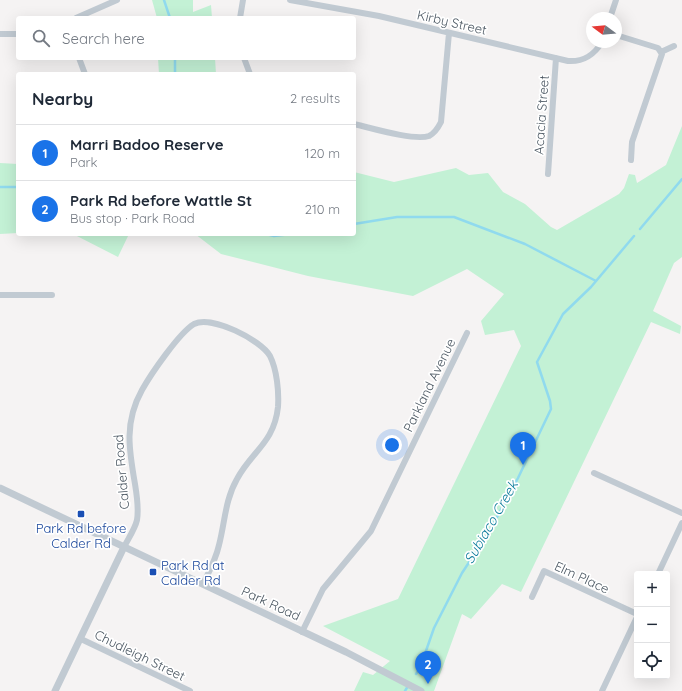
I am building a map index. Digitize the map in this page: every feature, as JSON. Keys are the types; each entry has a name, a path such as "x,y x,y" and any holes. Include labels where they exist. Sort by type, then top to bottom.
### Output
{"street":[{"path":"95,0 98,7"},
{"path":"80,16 117,0"},
{"path":"240,16 243,0"},
{"name":"Kirby Street","path":"290,0 379,16 574,61 585,59 598,48"},
{"path":"612,12 616,0"},
{"path":"356,124 416,137 428,136 434,133 441,122 449,33"},
{"path":"0,34 16,34"},
{"path":"622,36 658,48 661,52 661,59 632,142 631,160"},
{"path":"661,52 674,46"},
{"name":"Acacia Street","path":"548,174 556,58"},
{"path":"80,60 84,72"},
{"path":"245,60 249,72"},
{"path":"0,295 52,295"},
{"name":"Calder Road","path":"55,691 136,521 138,503 130,457 129,428 136,402 158,366 190,327 206,321 224,326 258,343 270,356 275,371 278,406 270,434 262,448 240,473 229,494 218,550 203,584"},
{"name":"Parkland Avenue","path":"302,632 323,589 371,531 467,333"},
{"path":"594,473 682,513"},
{"name":"Park Road","path":"0,488 203,584 421,691"},
{"path":"659,571 682,523"},
{"name":"Elm Place","path":"532,597 544,571 634,615"},
{"path":"602,691 634,622"},
{"name":"Chudleigh Street","path":"81,639 190,691"}],"green space":[{"path":"152,0 193,0 193,12 211,5 212,16 156,16"},
{"path":"158,60 215,60 216,72 159,72"},
{"path":"682,126 682,257 674,263 653,311 681,326 680,334 651,322 521,592 502,584 471,619 462,614 434,691 354,691 363,672 373,675 390,661 323,626 398,599 521,346 514,330 485,335 481,321 504,294 467,269 413,296 308,276 221,254 198,236 356,236 356,172 394,182 456,168 469,175 488,173 503,192 525,204 551,227 557,230 619,194 624,188 629,174 635,175 637,183 666,165"},
{"path":"0,163 16,164 16,233 0,234"},
{"path":"77,236 128,236 118,257"}],"waterway":[{"path":"164,0 169,16"},
{"path":"175,60 175,72"},
{"name":"Subiaco Creek","path":"640,229 682,179"},
{"path":"0,187 16,187"},
{"path":"356,224 397,217 454,217 525,244 596,281"},
{"name":"Subiaco Creek","path":"416,674 420,668 434,628 462,573 489,532 518,478 551,409 550,401 537,362 563,314 591,287 634,236"},
{"name":"Subiaco Creek","path":"405,691 408,686"}],"place":[{"name":"Marri Badoo Reserve","path":"523,465"},
{"name":"Park Rd before Calder Rd","path":"81,514"},
{"name":"Park Rd at Calder Rd","path":"153,572"},
{"name":"Park Rd before Wattle St","path":"428,684"}]}
